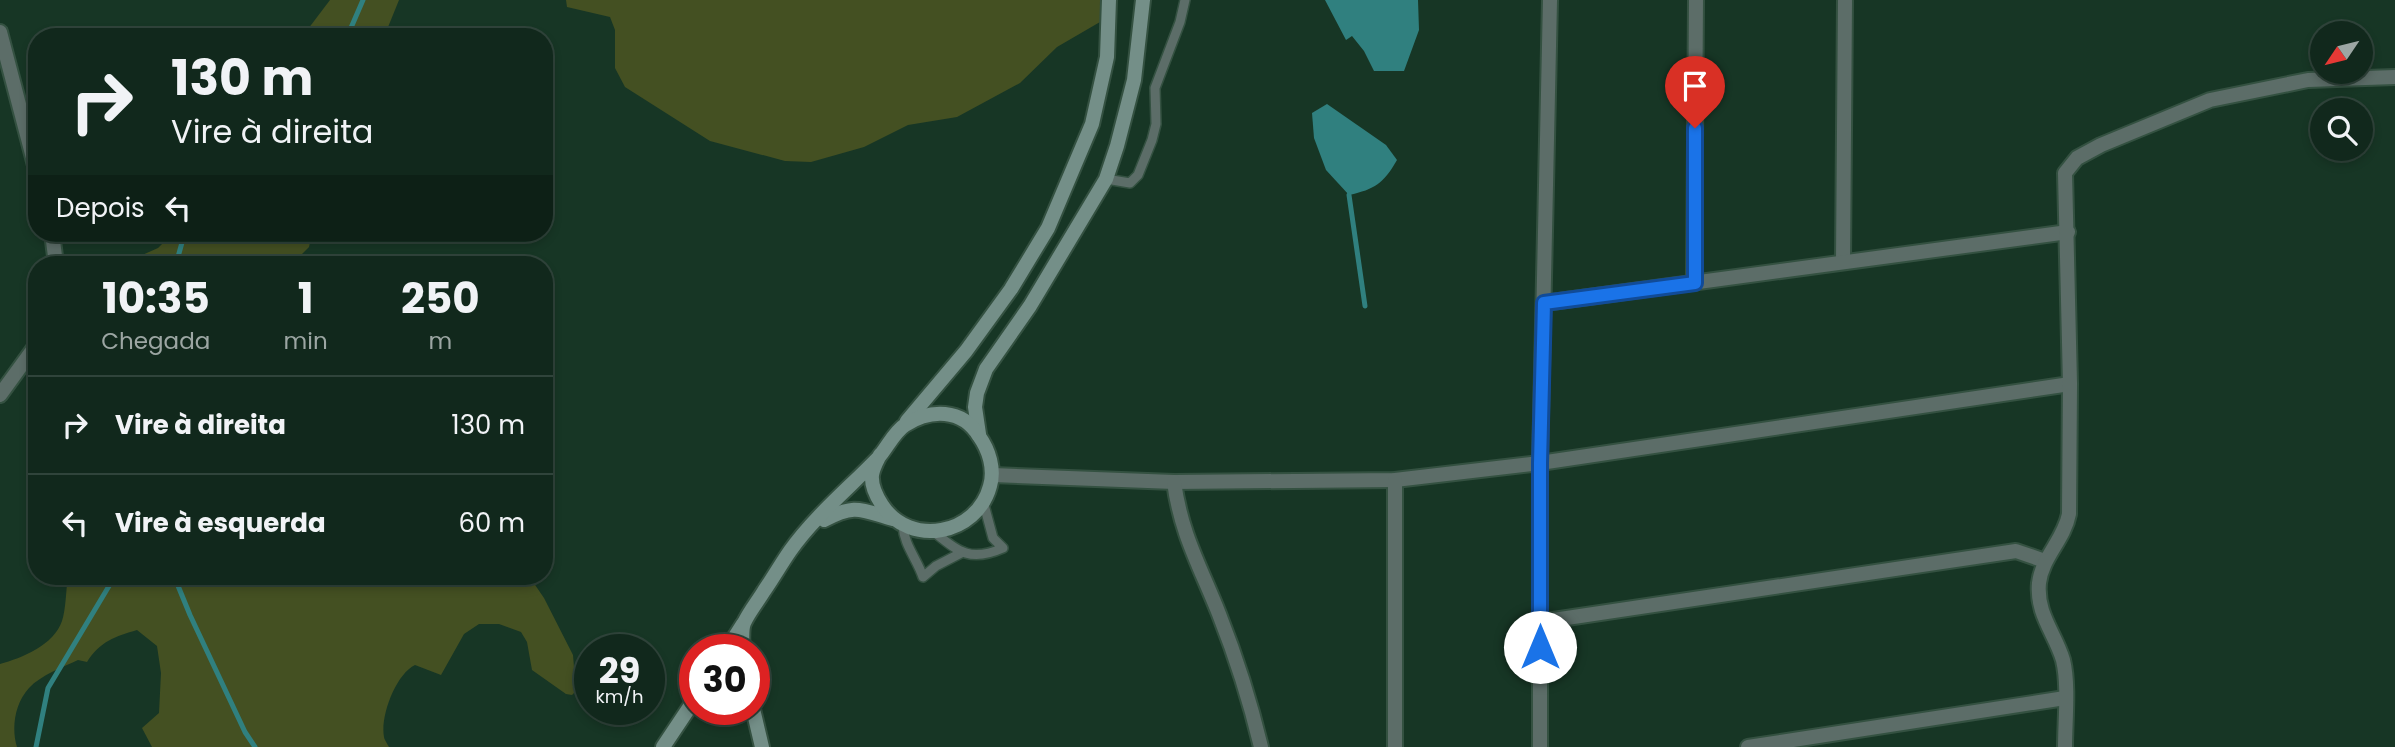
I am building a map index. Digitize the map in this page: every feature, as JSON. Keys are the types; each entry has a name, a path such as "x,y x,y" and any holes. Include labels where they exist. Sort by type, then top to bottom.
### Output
{"main road":[{"path":"737,634 791,549 880,455 966,351 1011,289 1048,228 1093,124 1107,57 1109,0"},
{"path":"979,435 975,407 986,369 1030,306 1106,179 1127,113 1134,80 1143,0"},
{"path":"813,525 849,510 864,510 915,531 934,532 968,519 989,491 993,475 990,460 979,435 971,425 960,418 939,412 903,426"},
{"path":"880,455 872,473 873,487 881,504 898,523"},
{"path":"744,624 744,634"},
{"path":"663,747 679,723"},
{"path":"757,725 762,747"}],"street":[{"path":"1540,747 1540,463 1550,0"},
{"path":"1695,283 1696,0"},
{"path":"1843,262 1845,0"},
{"path":"0,32 28,139"},
{"path":"2065,747 2063,660 2040,608 2039,584 2045,561 2065,530 2069,514 2070,384 2065,173 2077,158 2101,145 2210,100 2308,79 2395,77"},
{"path":"1544,303 2068,232"},
{"path":"0,395 28,356"},
{"path":"993,475 1174,482 1395,480 1540,463 2070,384"},
{"path":"1395,480 1395,747"},
{"path":"1174,482 1180,520 1228,637 1246,689 1261,747"},
{"path":"1540,622 2016,551 2045,561"},
{"path":"1748,747 2065,698"}],"lane":[{"path":"1106,179 1130,183 1138,174 1156,124 1155,88 1180,23 1185,0"},
{"path":"934,532 963,552 978,557 1003,548 993,538 983,501"},
{"path":"898,523 923,577 936,566 963,552"}],"green space":[{"path":"330,0 399,0 388,28 309,28"},
{"path":"566,0 1109,0 1111,4 1100,22 1057,47 1020,83 957,117 908,125 864,147 811,162 785,161 710,141 625,87 615,68 615,30 610,17 567,7"},
{"path":"164,242 310,242 300,256 140,256 158,248"},
{"path":"67,585 535,585 573,655 574,693 566,694 532,670 527,642 521,632 499,624 479,624 464,634 441,675 415,665 402,677 384,718 384,737 389,747 152,747 142,728 159,713 161,673 157,646 137,630 109,641 97,649 87,662 78,660 34,683 17,708 14,724 17,747 0,747 0,664 45,644 62,621"}],"water":[{"path":"1325,0 1418,0 1419,30 1404,71 1374,71 1364,51 1352,36 1346,40"},
{"path":"1327,104 1386,145 1397,160 1383,180 1372,188 1349,195 1326,170 1314,138 1312,113"}],"waterway":[{"path":"351,28 363,0"},
{"path":"1349,195 1365,306"},
{"path":"178,256 182,242"},
{"path":"36,747 48,688 110,585"},
{"path":"178,585 245,732 255,747"}],"route":[{"path":"1540,647 1540,463 1544,303 1695,283 1695,128"}]}
